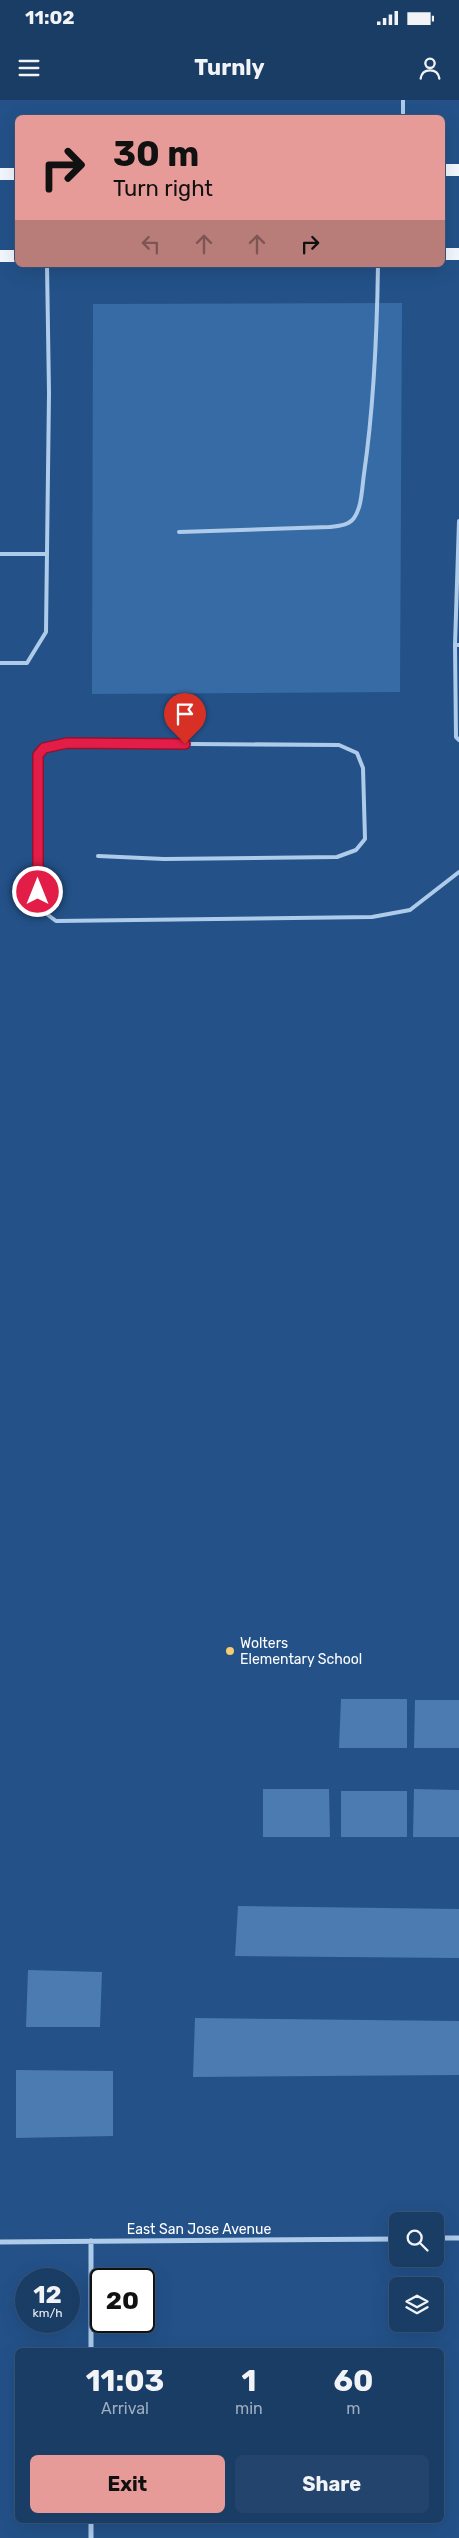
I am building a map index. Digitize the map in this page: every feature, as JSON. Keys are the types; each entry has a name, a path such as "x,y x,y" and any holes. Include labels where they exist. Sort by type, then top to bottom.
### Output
{"main road":[{"path":"445,170 459,170"},
{"path":"0,174 15,174"},
{"path":"445,254 459,254"},
{"path":"0,256 15,256"}],"street":[{"path":"444,2238 459,2238"},
{"name":"East San Jose Avenue","path":"0,2242 389,2239"},
{"path":"91,2241 91,2348"},
{"path":"91,2523 91,2538"}],"lane":[{"path":"402,115 403,100"},
{"path":"0,663 27,663 46,632 49,393 47,267"},
{"path":"178,532 329,527 344,525 354,518 360,502 367,452 376,350 378,267"},
{"path":"459,521 456,737 459,740"},
{"path":"0,554 47,554"},
{"path":"98,856 164,859 337,857 356,850 365,839 363,768 357,753 339,745 67,743 44,748 38,755 38,892 44,912 56,921 372,917 410,910 459,872"}],"shaded area":[{"path":"402,303 400,692 92,694 93,304"}],"building":[{"path":"341,1699 407,1699 407,1748 339,1748"},
{"path":"415,1700 459,1700 459,1748 414,1748"},
{"path":"263,1789 329,1789 330,1837 263,1837"},
{"path":"414,1789 459,1790 459,1837 413,1837"},
{"path":"341,1791 407,1791 407,1837 341,1837"},
{"path":"238,1906 459,1909 459,1958 235,1956"},
{"path":"28,1970 102,1972 100,2027 26,2027"},
{"path":"195,2018 459,2021 459,2075 193,2077"},
{"path":"16,2070 113,2071 113,2136 16,2138"}],"place":[{"name":"Wolters Elementary School","path":"230,1651"}],"route":[{"path":"38,892 38,755 44,748 67,743 185,744"}]}
